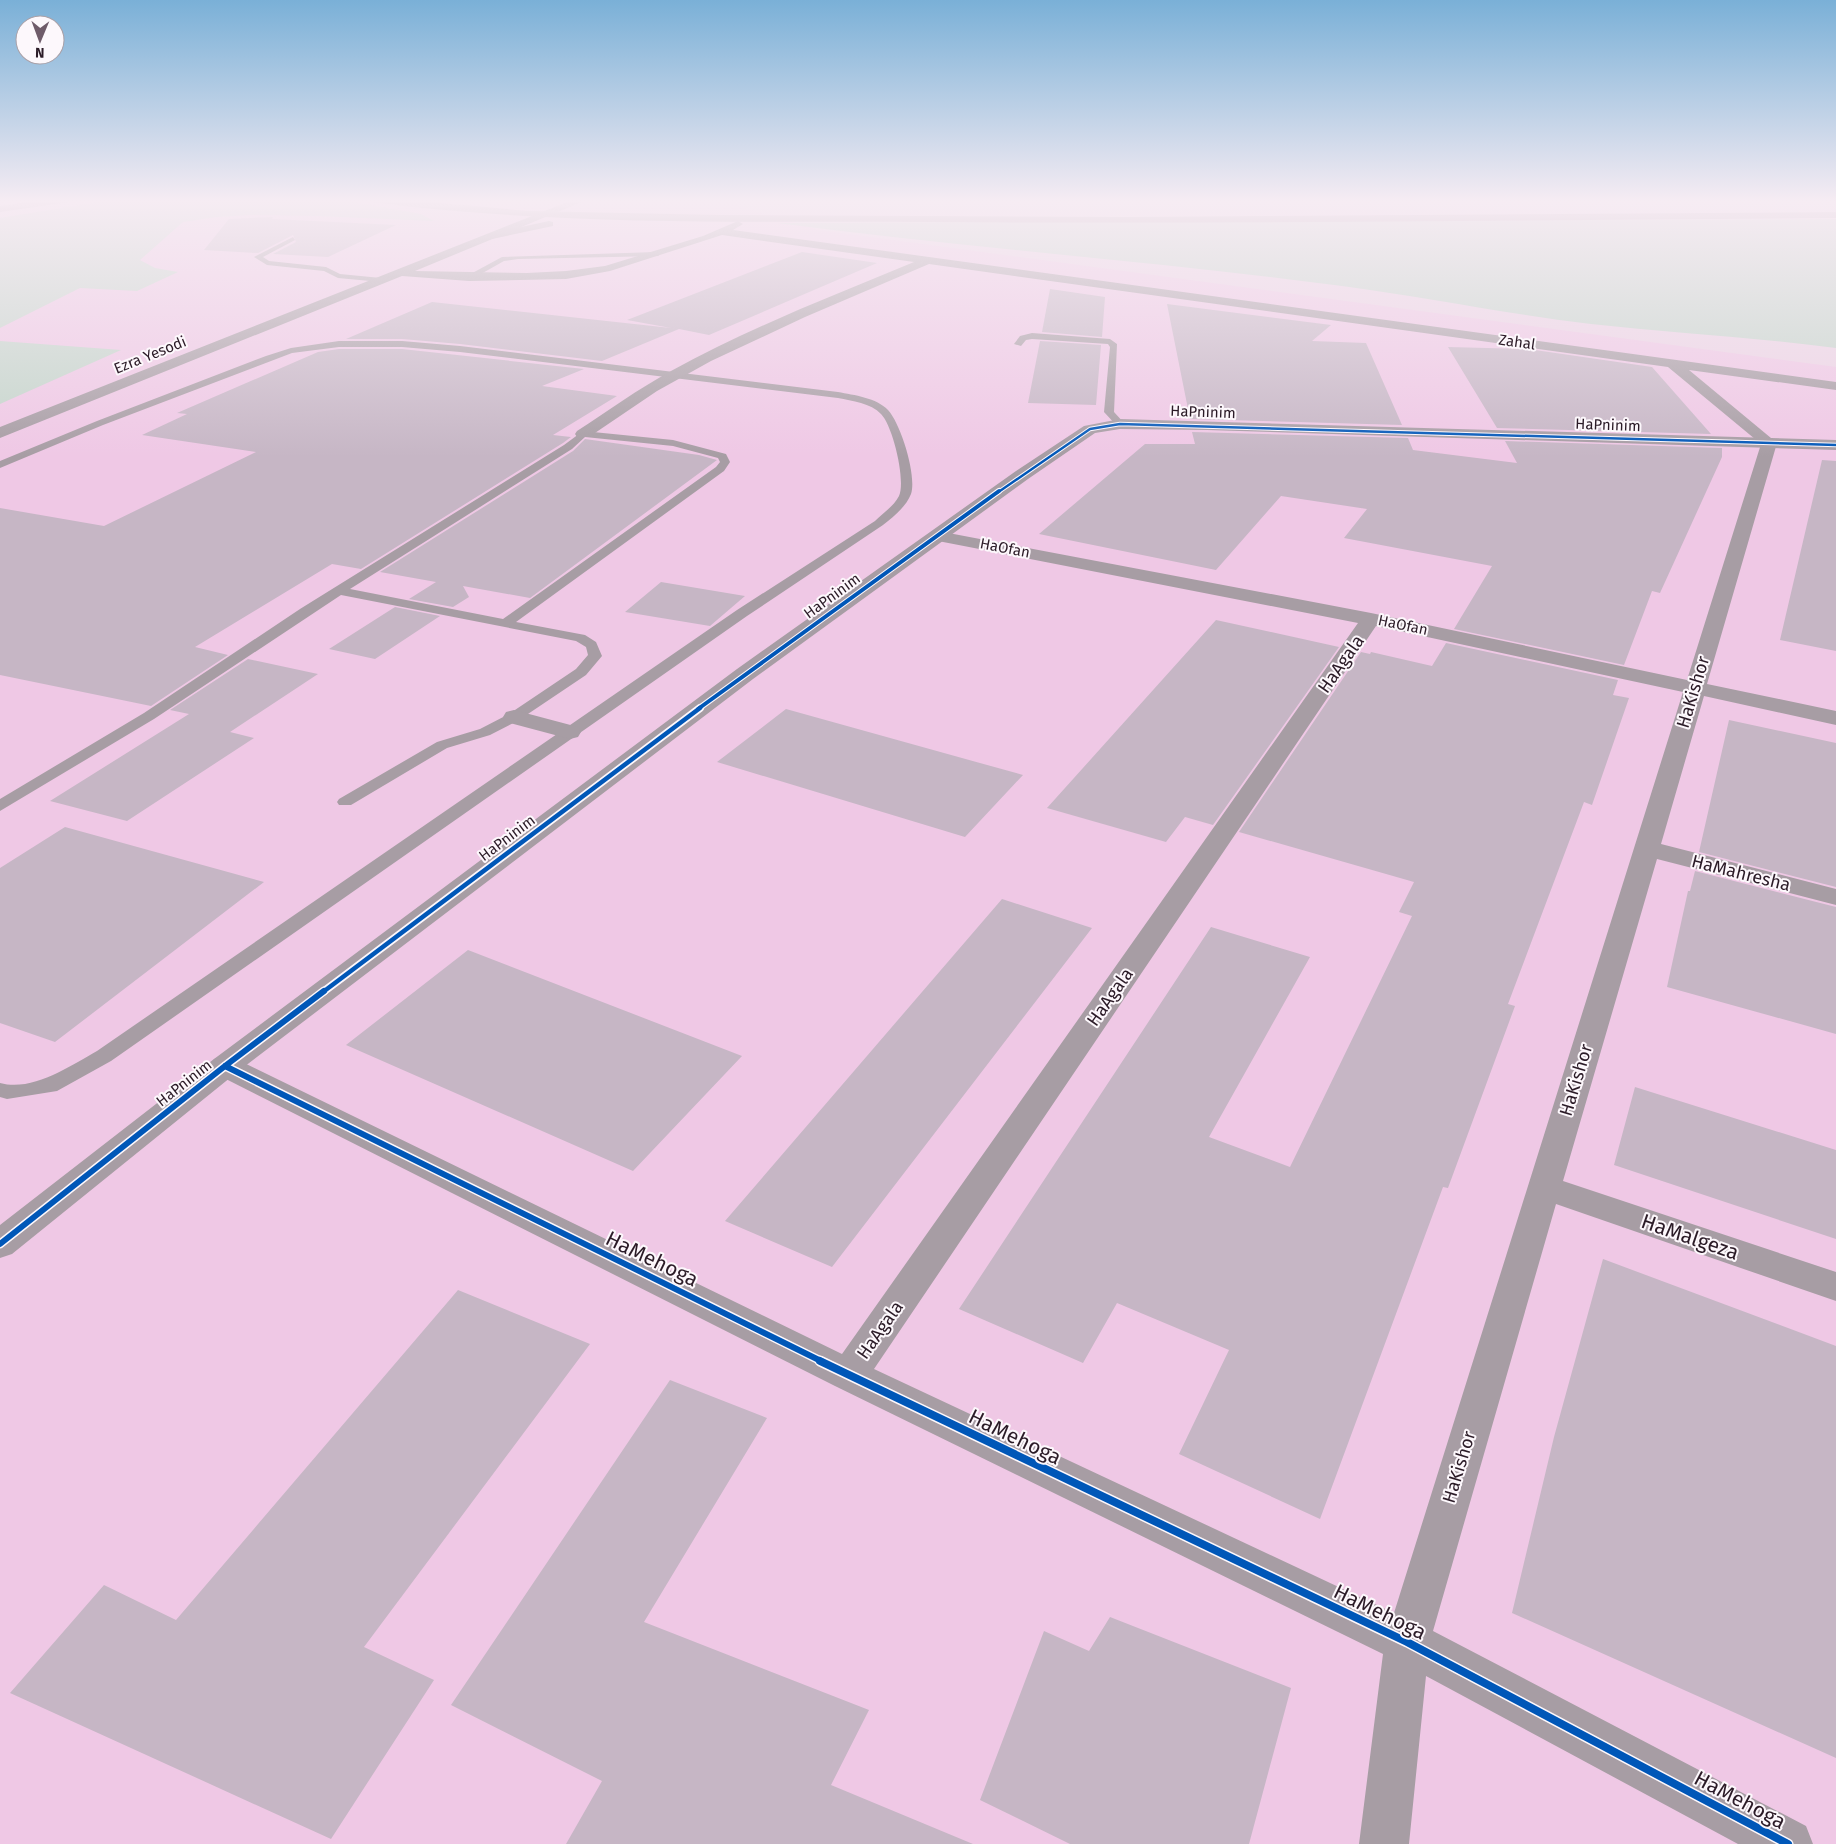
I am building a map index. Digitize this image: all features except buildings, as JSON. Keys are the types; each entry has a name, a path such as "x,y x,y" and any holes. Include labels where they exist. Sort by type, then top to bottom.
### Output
{"street":[{"name":"Ezra Yesodi","path":"0,433 369,285"},
{"path":"583,434 674,375 723,349 869,285"},
{"name":"Zahal","path":"1102,285 1836,386"},
{"path":"1672,364 1769,443"},
{"name":"HaPninim","path":"0,1244 225,1066 745,674 1022,475 1090,429 1120,424 1208,424 1836,445"},
{"name":"HaKishor","path":"1384,1844 1406,1642 1769,443"},
{"name":"HaOfan","path":"938,536 1372,619 1836,718"},
{"name":"HaAgala","path":"849,1375 1372,619"},
{"path":"514,717 570,732"},
{"name":"HaMahresha","path":"1646,848 1836,897"},
{"name":"HaMehoga","path":"225,1066 849,1375 1406,1642 1788,1844"},
{"name":"HaMalgeza","path":"1544,1187 1836,1288"}],"lane":[{"path":"1018,344 1023,338 1032,336 1110,342 1114,346 1109,412 1120,424"},
{"path":"0,465 100,423 241,368 291,351 318,346 372,343 402,344 838,394 884,411 892,422 907,479 906,493 895,508 878,523 742,613 104,1056 50,1086 7,1092 0,1090"},
{"path":"0,806 149,716 339,591 568,447 583,434 710,451 722,456 725,462 720,469 506,623"},
{"path":"339,591 580,638 589,641 594,648 595,656 581,672 514,717 485,732 442,745 345,802"}],"shaded area":[{"path":"0,285 1228,285 1836,367 1836,1844 0,1844"}],"green space":[{"path":"0,285 150,285 137,291 80,288 0,328"},
{"path":"1334,285 1836,285 1836,348 1591,324"},
{"path":"0,341 121,350 0,404"}],"cycle path":[{"path":"0,1244 225,1066 745,674 1022,475 1090,429 1120,424 1207,425 1836,445"},
{"path":"225,1066 849,1375 1407,1642 1788,1844"}]}
